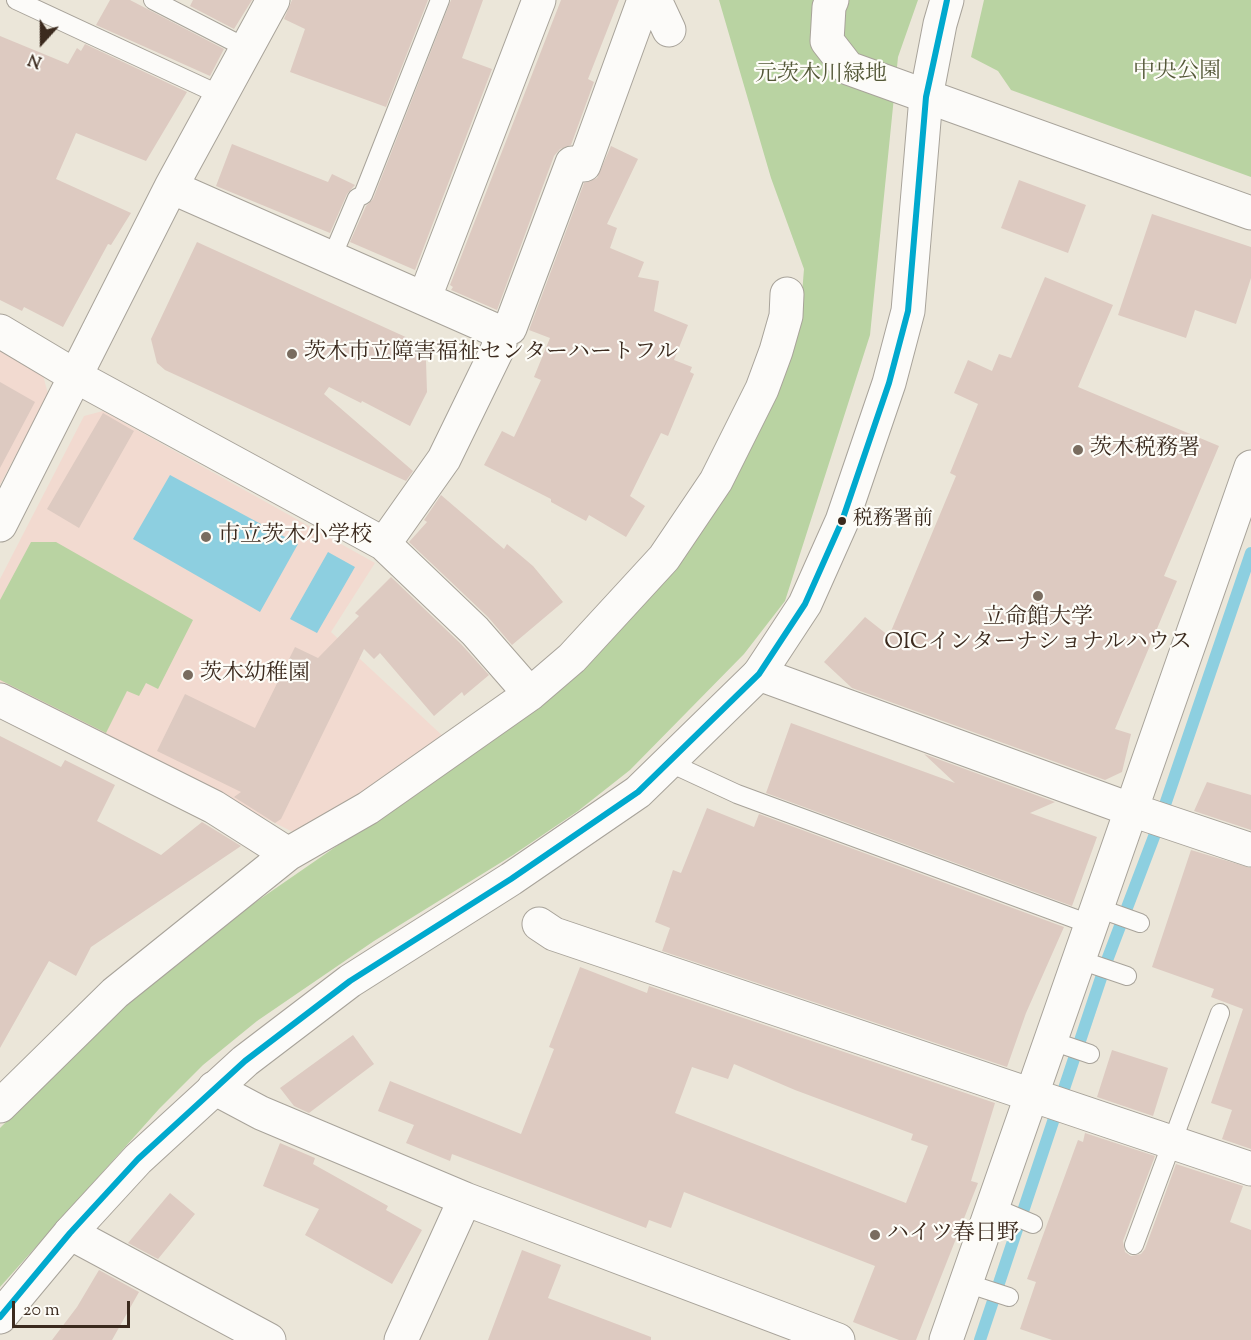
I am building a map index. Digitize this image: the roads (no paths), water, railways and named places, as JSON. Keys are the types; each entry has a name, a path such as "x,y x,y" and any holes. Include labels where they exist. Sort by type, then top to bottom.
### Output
{"street":[{"path":"0,525 77,377 171,187 273,0"},
{"path":"425,297 539,0"},
{"path":"171,187 425,297 495,330 510,328 572,163 584,165 644,0"},
{"path":"655,0 669,30"},
{"path":"832,0 829,7 827,40 848,68 1251,213"},
{"path":"0,1317 70,1233 138,1159 214,1088 350,981 521,872 638,792 759,674 805,604 842,522 889,382 908,311 926,97 939,24 947,0"},
{"path":"0,1106 115,993 288,854 368,808 530,694 572,658 618,611 664,558 705,498 762,389 783,325 787,294"},
{"path":"384,544 444,459 500,344 495,330"},
{"path":"0,331 77,377 384,544 475,631 530,694"},
{"path":"946,1340 993,1207 1051,1100 1052,1041 1095,917 1151,816 1242,535 1251,467"},
{"path":"759,674 1251,850"},
{"path":"0,699 214,807 288,854"},
{"path":"539,924 554,934 1251,1169"},
{"path":"214,1088 261,1113 465,1199 838,1340"},
{"path":"401,1340 465,1199"},
{"path":"70,1233 269,1340"}],"lane":[{"path":"16,0 220,95"},
{"path":"153,0 246,48"},
{"path":"332,257 357,198 363,195 440,0"},
{"path":"668,762 737,794 1095,917 1140,923"},
{"path":"1080,960 1126,976"},
{"path":"1134,1245 1220,1014"},
{"path":"1052,1041 1090,1054"},
{"path":"993,1207 1033,1224"},
{"path":"966,1283 1009,1297"}],"water":[{"path":"170,475 298,544 260,612 133,539"},
{"path":"328,552 355,567 317,633 290,619"}],"waterway":[{"path":"980,1340 1106,963 1155,834 1251,553"}],"place":[{"name":"茨木市立障害福祉センターハートフル","path":"292,354"},
{"name":"茨木税務署","path":"1078,450"},
{"name":"税務署前","path":"842,521"},
{"name":"市立茨木小学校","path":"206,537"},
{"name":"立命館大学 OICインターナショナルハウス","path":"1038,596"},
{"name":"茨木幼稚園","path":"188,675"},
{"name":"ハイツ春日野","path":"875,1235"}],"park label":[{"name":"中央公園","path":"1177,73"},
{"name":"元茨木川緑地","path":"821,76"}]}
